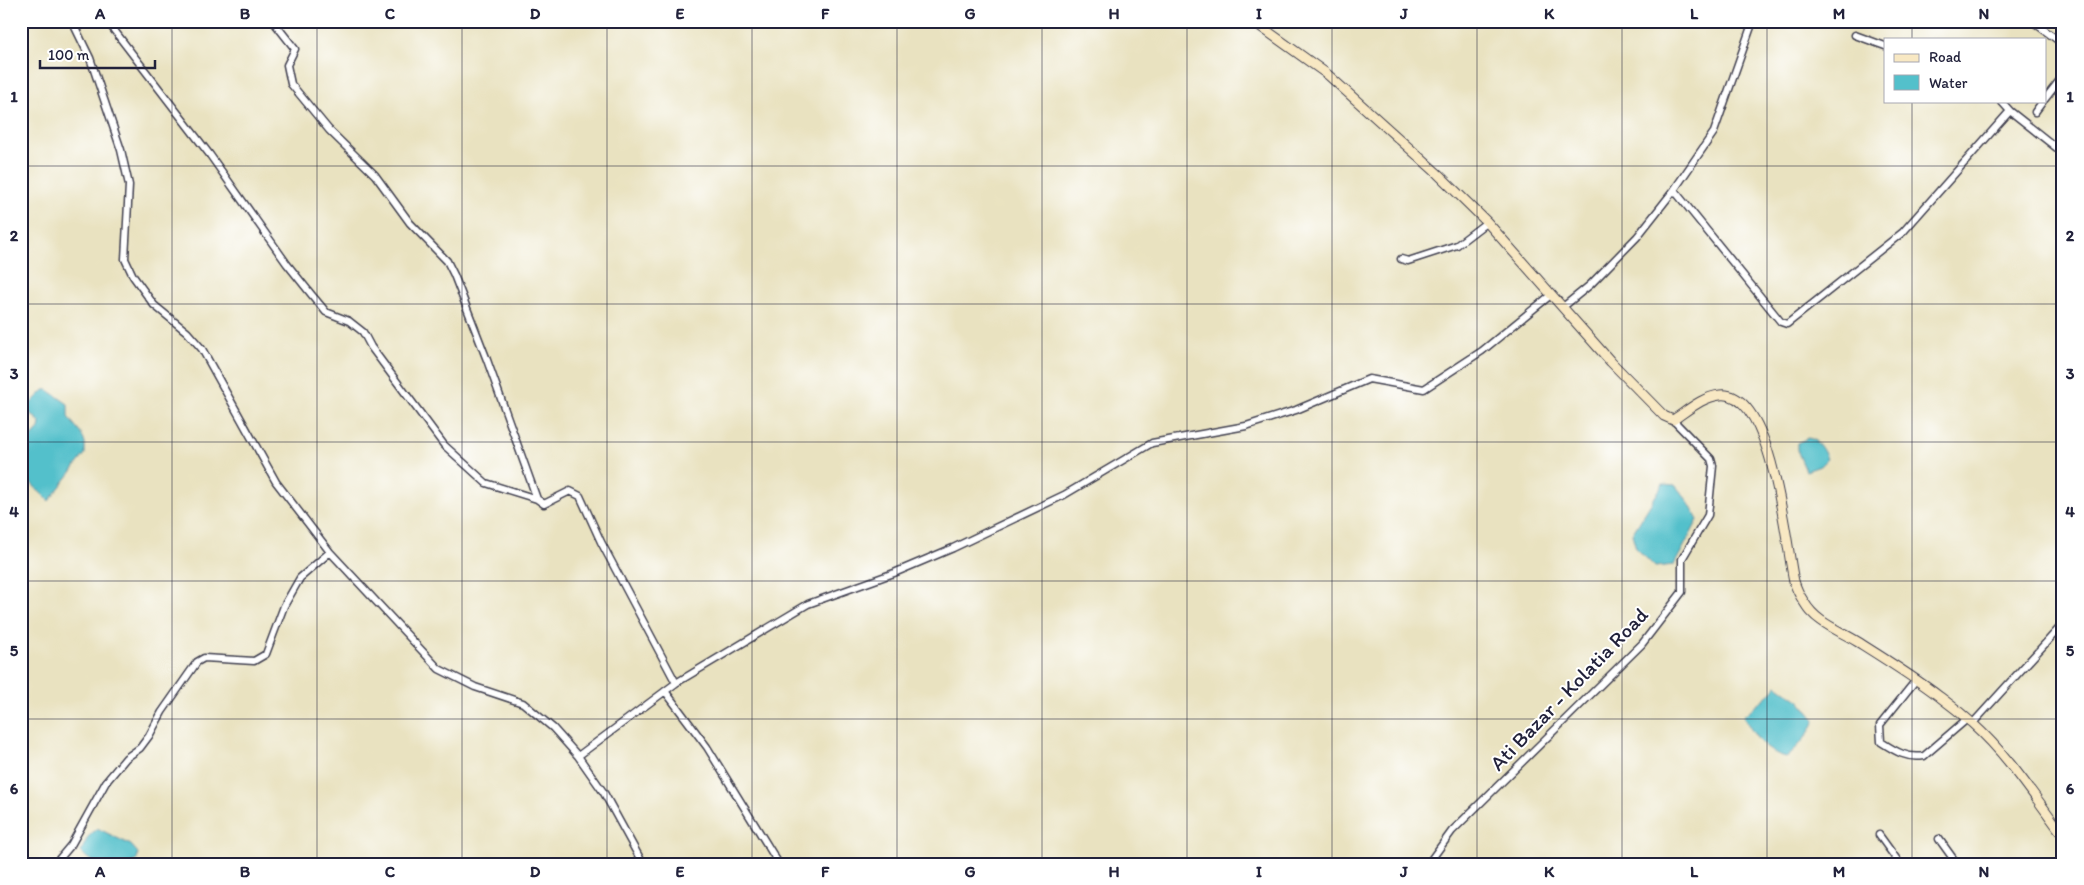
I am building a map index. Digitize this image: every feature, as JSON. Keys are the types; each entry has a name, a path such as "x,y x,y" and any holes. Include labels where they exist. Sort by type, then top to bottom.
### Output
{"main road":[{"path":"1253,21 1327,74 1438,174 1487,222 1611,362 1664,416 1673,420 1704,400 1721,395 1730,397 1743,404 1752,414 1761,432 1774,469 1795,584 1805,604 1819,620 1857,641 1916,680 1970,721 2002,755 2063,835"}],"street":[{"path":"72,21 90,58 122,150 129,185 124,241 125,259 133,276 154,305 187,332 202,349 276,482 330,552 439,669 475,687 523,703 553,728 578,756 604,793 643,864"},
{"path":"106,21 210,155 287,264 326,312 349,321 363,332 371,347 444,445 486,483 537,499 544,504 570,491 580,496 601,542 676,684"},
{"path":"273,21 295,49 287,65 291,84 329,130 375,175 410,223 437,250 450,268 487,360 537,499"},
{"path":"1563,307 1590,285 1637,237 1674,190 1714,132 1753,21"},
{"path":"2032,21 2063,44"},
{"path":"1855,35 1884,46"},
{"path":"2046,97 2063,76"},
{"path":"2002,102 2010,111 2063,153"},
{"path":"2035,112 2042,102"},
{"path":"1674,190 1781,322 1788,324 1903,232 2010,111"},
{"path":"1401,259 1408,261 1457,245 1487,222"},
{"path":"578,756 676,684 808,604 894,573 954,548 1064,495 1152,443 1246,426 1296,410 1369,379 1424,389 1482,351 1552,294"},
{"name":"Ati Bazar - Kolatia Road","path":"1428,864 1452,831 1642,644 1682,592 1682,559 1708,515 1714,466 1711,460 1673,420"},
{"path":"55,864 71,844 106,782 126,758 145,742 162,712 197,662 204,658 254,661 261,659 266,654 284,606 300,578 330,552"},
{"path":"1916,680 1880,725 1881,742 1898,753 1909,756 1924,756 1970,721 2063,624"},
{"path":"666,691 707,747 779,864"},
{"path":"1879,835 1900,864"},
{"path":"1939,839 1957,864"}],"water":[{"path":"44,390 48,390 68,404 68,417 81,433 85,443 85,454 49,501 27,477 21,457 22,447 39,429 40,422 29,412 28,406"},
{"path":"1808,438 1820,446 1827,459 1820,466 1806,471 1797,450 1797,443"},
{"path":"1663,484 1675,485 1687,500 1698,520 1674,565 1655,567 1636,548 1632,534"},
{"path":"1777,685 1800,701 1815,720 1803,740 1786,757 1771,751 1760,742 1743,716 1770,694"},
{"path":"97,828 131,845 138,853 137,860 123,865 107,865 85,856 81,851 88,837"}]}
